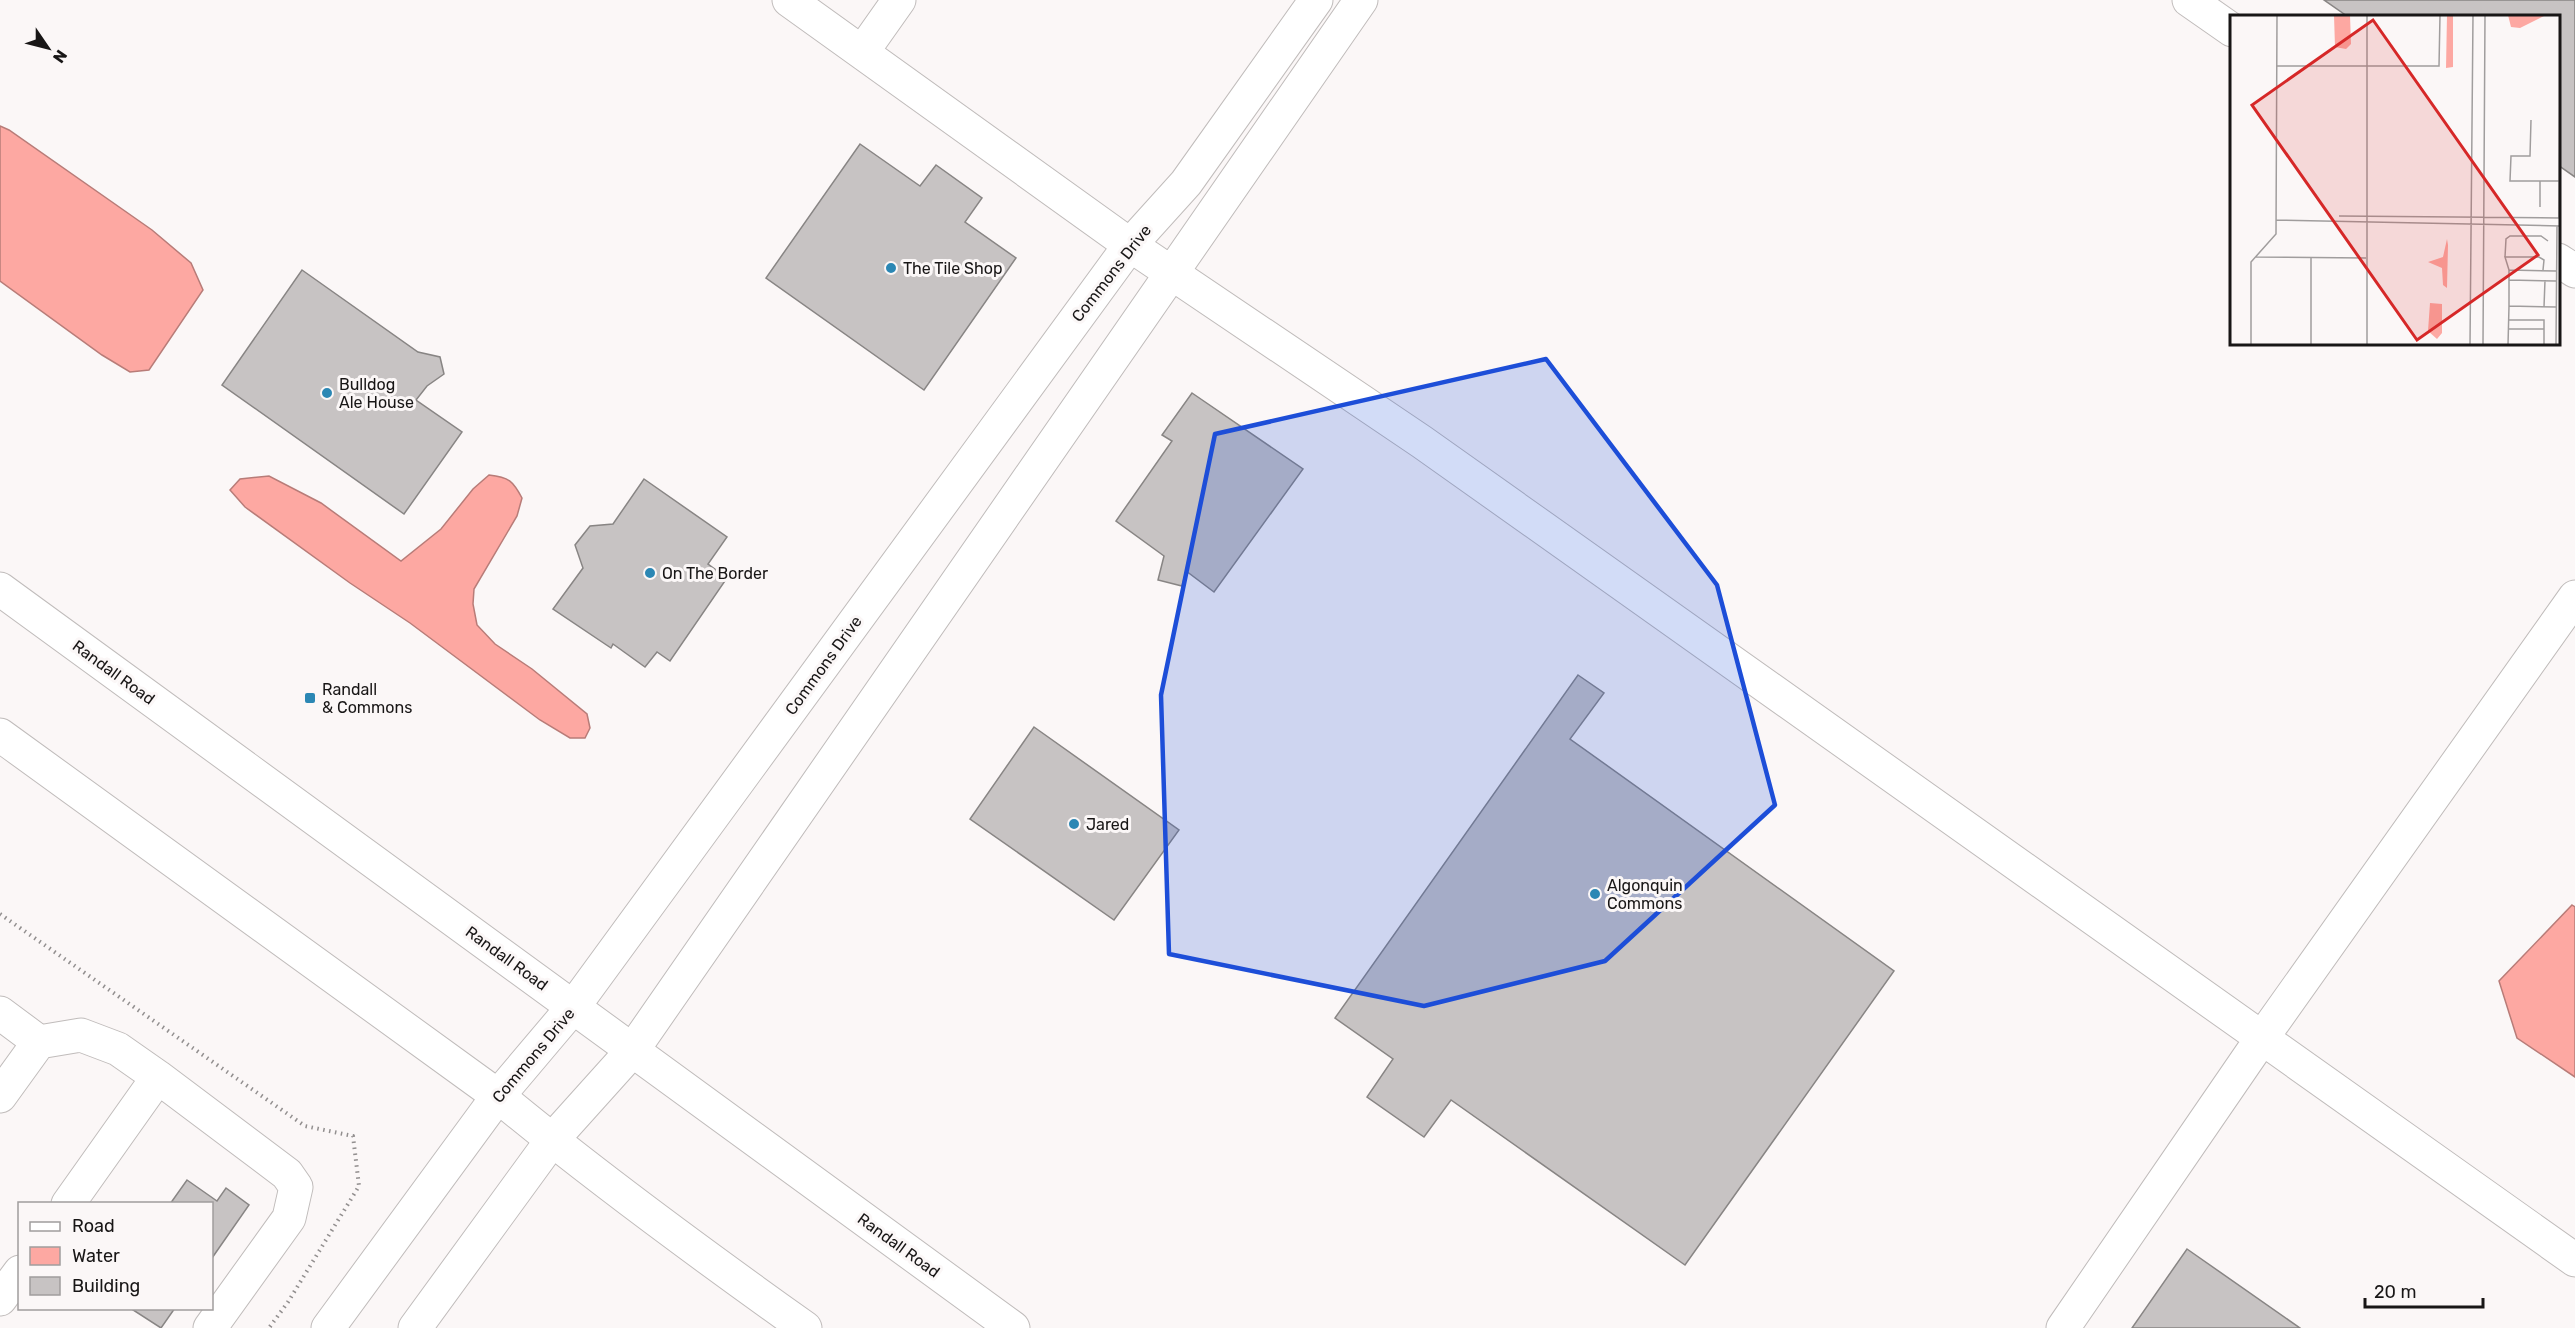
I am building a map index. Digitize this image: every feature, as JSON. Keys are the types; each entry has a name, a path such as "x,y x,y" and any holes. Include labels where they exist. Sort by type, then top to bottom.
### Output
{"main road":[{"path":"789,0 1170,273 1422,442 2575,1260"},
{"path":"863,51 899,0"},
{"name":"Commons Drive","path":"328,1328 498,1096 574,1006 1130,245 1186,183 1316,0"},
{"path":"415,1328 552,1140 632,1051 1361,0"},
{"path":"2189,0 2230,29"},
{"path":"2560,261 2575,272"},
{"name":"Randall Road","path":"0,590 1013,1328"},
{"path":"2063,1328 2262,1038 2575,597"},
{"path":"0,735 498,1096 695,1250 806,1328"},
{"path":"0,1013 39,1042"},
{"path":"0,1096 39,1042 81,1035 118,1049 287,1174 296,1187 289,1218 210,1328"},
{"path":"69,1202 158,1077"},
{"path":"0,1299 18,1275"}],"path":[{"path":"0,914 305,1126 353,1136"}],"highlighted area":[{"path":"1546,359 1717,585 1775,805 1605,961 1424,1006 1169,954 1161,695 1215,434"}],"water":[{"path":"0,126 152,230 191,263 203,290 149,370 130,372 102,355 0,281"},
{"path":"489,475 510,481 522,498 517,516 474,589 473,604 477,625 495,644 532,669 587,714 590,728 585,738 570,738 540,720 410,623 245,507 230,490 240,479 269,476 321,503 401,561 441,529 473,489"},
{"path":"2572,905 2575,907 2575,1077 2517,1038 2499,981"}],"building":[{"path":"2324,0 2575,0 2575,177 2560,166 2560,15 2346,15"},
{"name":"The Tile Shop","path":"860,144 920,186 936,165 982,198 965,222 1016,258 924,390 766,278"},
{"name":"Bulldog Ale House","path":"302,270 418,352 440,357 444,374 427,386 416,400 462,432 404,514 222,385"},
{"path":"1192,393 1303,469 1214,592 1186,571 1182,586 1158,580 1164,556 1116,521 1172,441 1162,435"},
{"name":"On The Border","path":"644,479 727,537 708,564 727,578 670,661 657,652 645,667 613,644 611,648 553,609 583,568 575,545 590,526 613,524"},
{"path":"1578,675 1604,693 1570,739 1894,971 1685,1265 1451,1100 1424,1137 1367,1097 1393,1059 1335,1018"},
{"name":"Jared","path":"1034,727 1179,830 1114,920 970,819"},
{"path":"187,1180 217,1201 226,1188 249,1205 213,1257 213,1202 171,1202"},
{"path":"2187,1249 2300,1328 2132,1328"},
{"path":"133,1310 174,1310 161,1328"}],"place":[{"name":"The Tile Shop","path":"891,268"},
{"name":"Bulldog Ale House","path":"327,393"},
{"name":"On The Border","path":"650,573"},
{"name":"Randall & Commons","path":"310,698"},
{"name":"Jared","path":"1074,824"},
{"name":"Algonquin Commons","path":"1595,894"}]}
